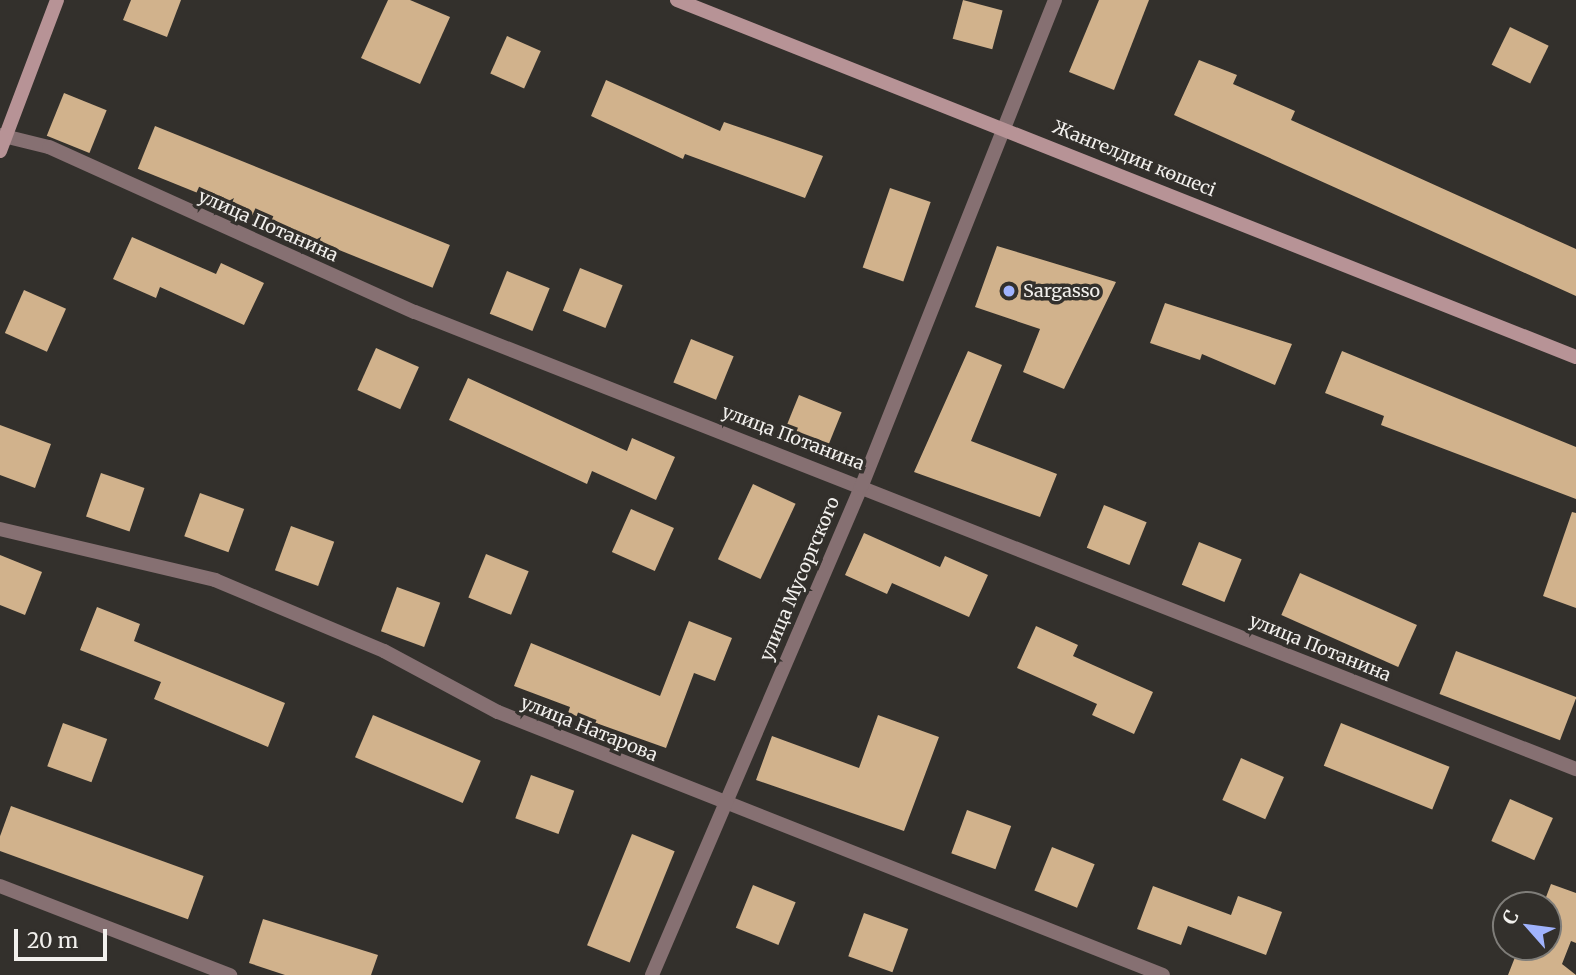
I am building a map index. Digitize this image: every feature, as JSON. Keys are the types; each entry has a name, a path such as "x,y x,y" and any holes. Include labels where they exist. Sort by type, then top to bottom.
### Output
{"main road":[{"path":"0,152 3,136 57,0"},
{"name":"Жангелдин көшесі","path":"677,0 1576,357"}],"street":[{"name":"улица Мусоргского","path":"652,975 862,485 1002,127 1055,0"},
{"name":"улица Потанина","path":"3,136 49,147 415,312 862,485 1576,769"},
{"name":"улица Натарова","path":"0,529 215,580 384,651 498,712 724,805 1163,975"},
{"path":"0,886 230,975"}],"building":[{"path":"131,0 181,0 167,37 123,20"},
{"path":"388,0 410,0 450,17 420,84 361,58"},
{"path":"963,0 1003,11 992,49 953,39"},
{"path":"1099,0 1149,0 1114,90 1069,72"},
{"path":"1510,27 1549,46 1530,84 1492,65"},
{"path":"507,36 541,51 524,89 490,73"},
{"path":"1199,60 1237,75 1233,84 1295,111 1291,120 1576,249 1576,296 1174,115"},
{"path":"606,80 720,131 724,122 823,156 805,198 685,154 683,159 591,116"},
{"path":"64,93 107,110 89,153 47,136"},
{"path":"155,126 450,245 433,288 138,169"},
{"path":"890,188 931,202 903,281 863,267"},
{"path":"132,237 216,274 221,263 264,283 244,325 160,287 156,298 113,279"},
{"path":"997,246 1116,282 1064,389 1023,372 1040,329 975,307"},
{"path":"580,268 623,285 605,328 563,311"},
{"path":"507,271 550,288 532,331 490,314"},
{"path":"24,290 66,309 47,352 5,333"},
{"path":"1165,303 1292,344 1275,385 1202,354 1200,360 1150,343"},
{"path":"691,339 734,356 716,400 673,383"},
{"path":"376,348 419,367 400,409 357,390"},
{"path":"968,351 1002,365 971,441 1057,474 1040,517 914,472"},
{"path":"1342,351 1576,447 1576,499 1381,425 1384,416 1325,393"},
{"path":"468,378 627,451 632,438 675,457 656,500 592,471 587,484 449,420"},
{"path":"799,395 842,412 824,456 781,439"},
{"path":"0,425 51,444 35,488 0,475"},
{"path":"101,473 144,488 130,531 86,516"},
{"path":"753,484 796,504 761,579 718,559"},
{"path":"200,493 244,509 228,552 184,536"},
{"path":"1104,505 1147,522 1129,565 1087,548"},
{"path":"631,509 674,528 655,571 612,552"},
{"path":"1572,512 1576,513 1576,608 1543,596"},
{"path":"291,526 334,542 318,586 275,570"},
{"path":"864,533 940,567 945,556 988,575 969,617 892,583 887,594 845,575"},
{"path":"1199,542 1242,559 1224,602 1182,585"},
{"path":"486,554 529,571 511,615 468,598"},
{"path":"0,555 42,572 25,615 0,605"},
{"path":"1300,573 1417,625 1398,667 1281,615"},
{"path":"397,587 440,603 424,647 381,631"},
{"path":"97,607 140,624 134,641 285,703 268,747 154,699 161,682 80,650"},
{"path":"689,621 732,638 715,681 694,673 666,748 568,713 570,707 514,686 531,643 660,696"},
{"path":"1036,626 1078,645 1073,656 1153,692 1134,734 1092,715 1097,704 1017,668"},
{"path":"1456,651 1576,697 1560,740 1440,694"},
{"path":"373,715 481,761 463,803 355,757"},
{"path":"878,715 939,737 904,831 756,780 772,736 859,768"},
{"path":"63,723 107,739 91,782 47,766"},
{"path":"1341,723 1449,767 1432,809 1324,766"},
{"path":"1241,758 1284,777 1265,819 1222,800"},
{"path":"531,775 574,791 558,834 515,818"},
{"path":"1510,799 1553,818 1534,860 1491,841"},
{"path":"11,806 204,876 188,919 0,851 0,836"},
{"path":"967,810 1011,826 995,869 951,853"},
{"path":"632,834 675,851 630,962 587,945"},
{"path":"1052,847 1095,864 1077,908 1034,891"},
{"path":"1551,884 1576,893 1576,943 1571,941 1562,964 1576,975 1508,975 1514,961 1562,961 1562,891 1548,891"},
{"path":"753,885 796,902 778,945 736,928"},
{"path":"1153,886 1231,915 1238,896 1282,912 1266,955 1188,926 1181,945 1137,929"},
{"path":"864,913 908,929 892,972 848,956"},
{"path":"263,919 378,955 371,975 285,975 249,963"}],"place":[{"name":"Sargasso","path":"1009,291"}]}
